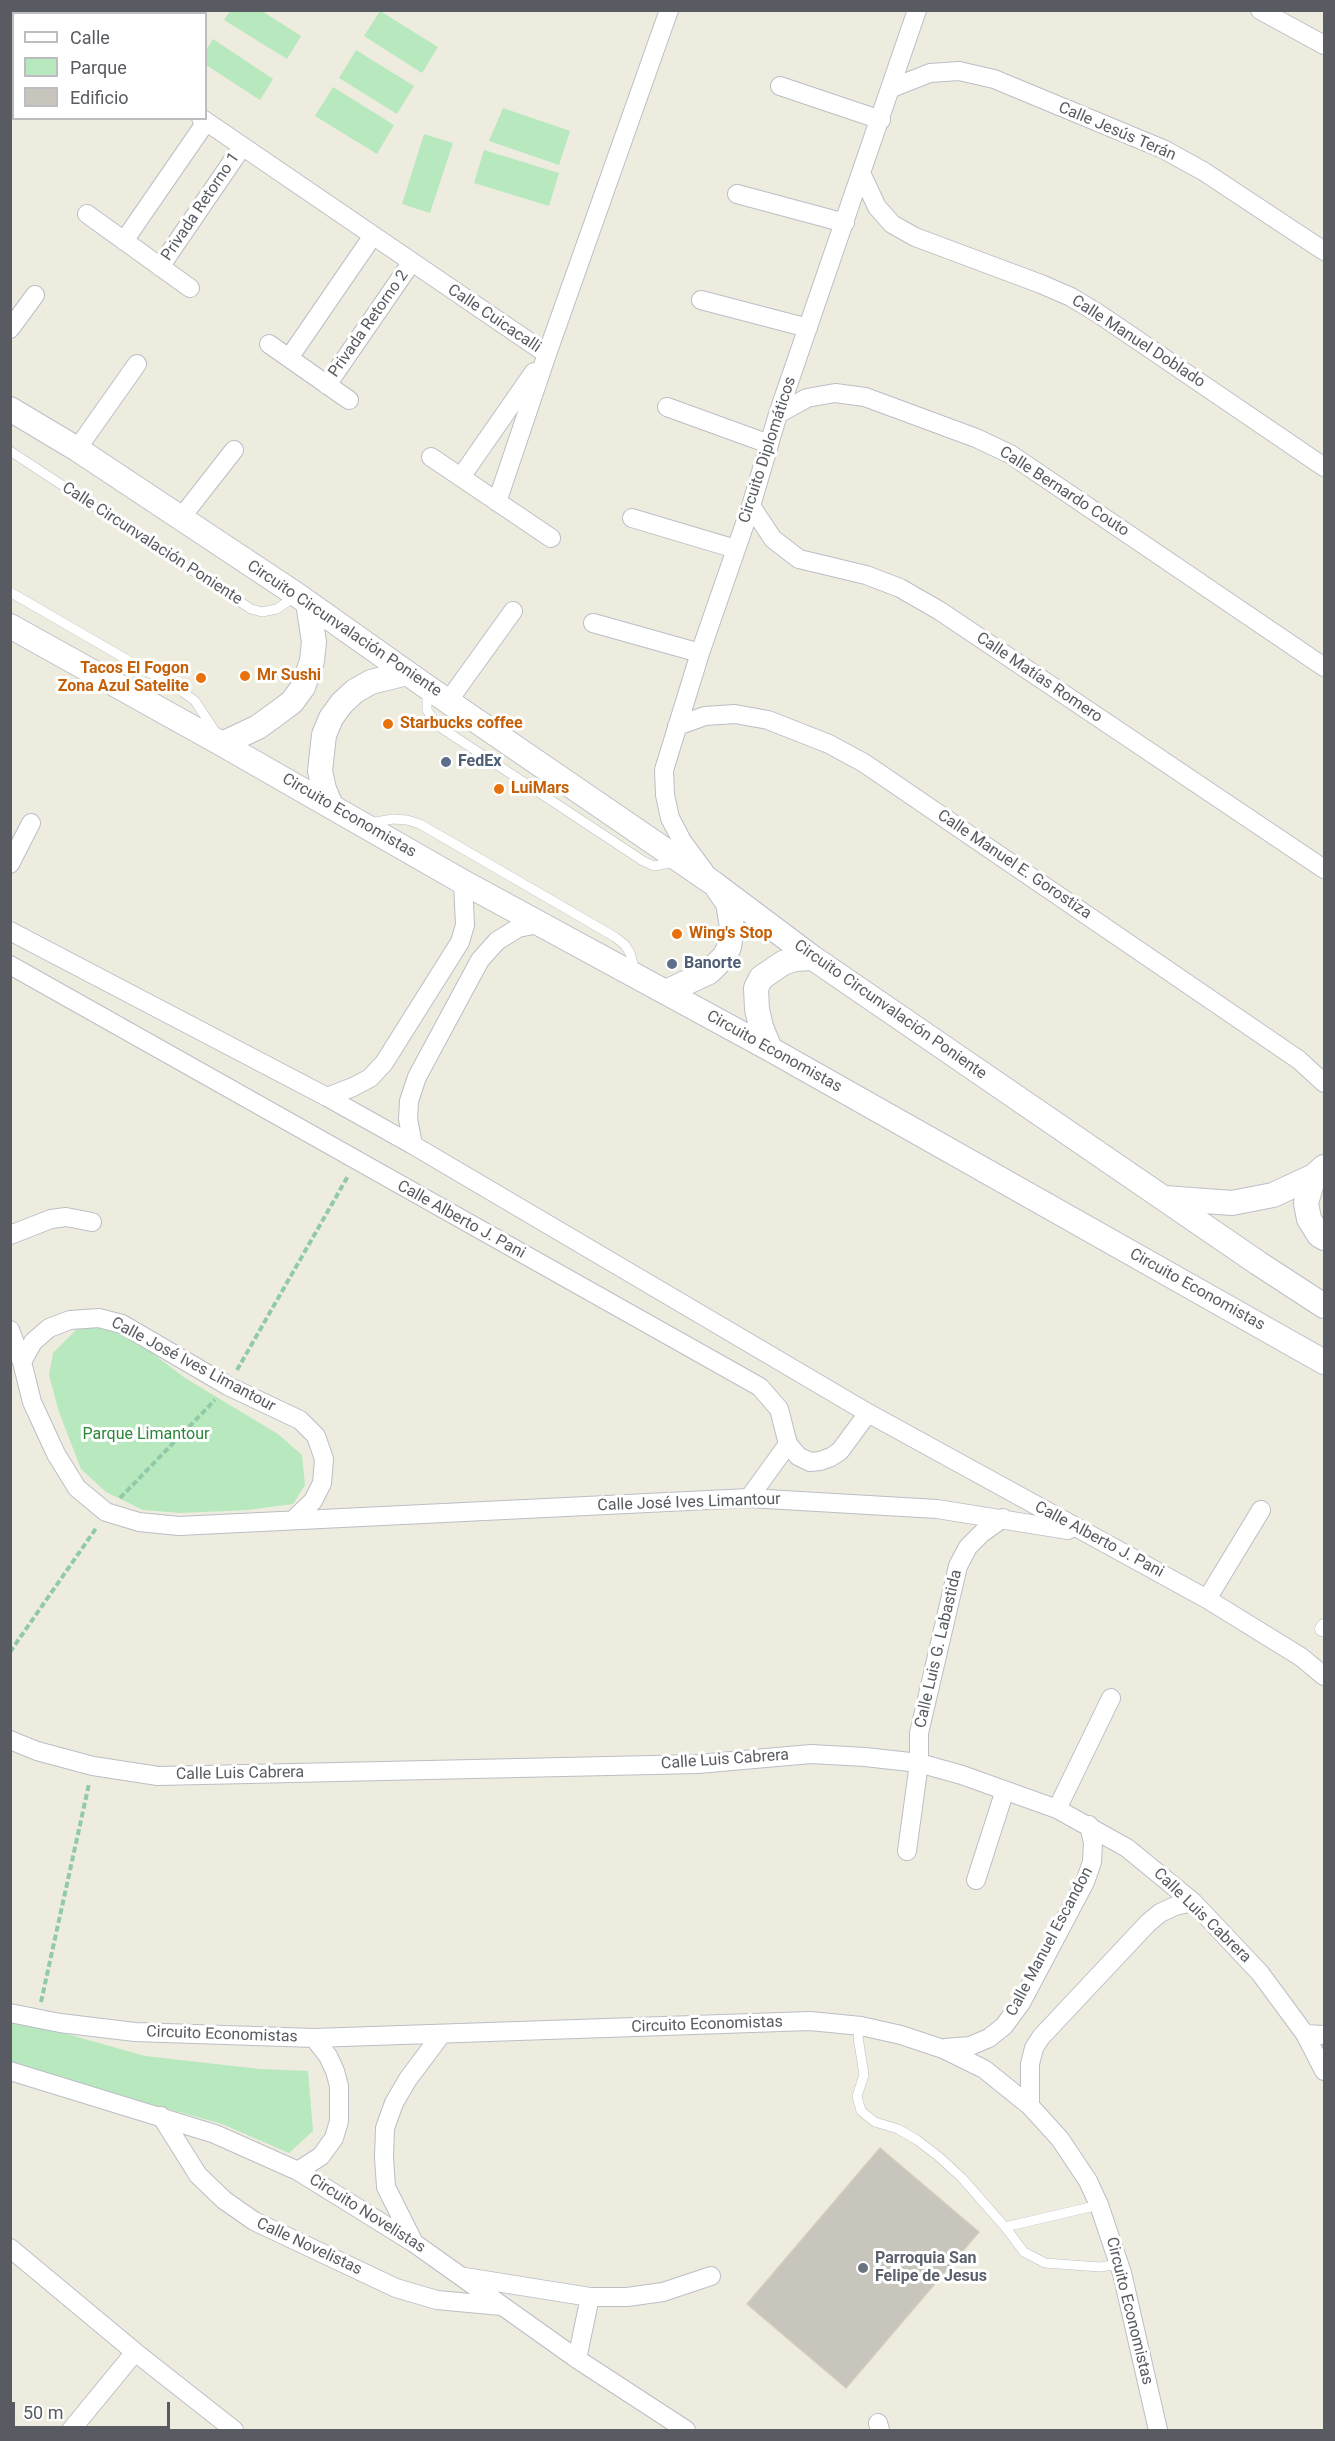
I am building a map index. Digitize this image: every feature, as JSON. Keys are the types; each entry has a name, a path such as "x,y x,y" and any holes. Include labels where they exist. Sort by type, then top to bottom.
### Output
{"main road":[{"name":"Circuito Circunvalación Poniente","path":"10,409 77,449 303,599 713,883 813,958 1324,1306"},
{"path":"222,744 258,727 292,702 303,687 312,661 314,642 303,599"},
{"name":"Circuito Economistas","path":"10,626 463,882 770,1049 1324,1362"},
{"path":"331,806 320,771 324,735 331,718 355,691 371,682 407,673"},
{"path":"666,992 709,972 718,964 729,947 731,915 728,903 713,883"},
{"path":"770,1049 757,1009 756,988 761,978 783,963 795,959 813,958"},
{"path":"1163,1198 1232,1203 1273,1195 1319,1171"},
{"path":"1319,1171 1306,1203 1309,1219 1319,1236 1324,1238"}],"street":[{"name":"Calle Cuicacalli","path":"204,120 546,354 669,10"},
{"name":"Circuito Diplomáticos","path":"713,883 682,841 670,818 665,795 664,770 700,653 751,506 778,414 917,10"},
{"path":"1260,10 1324,45"},
{"name":"Calle Jesús Terán","path":"892,88 930,73 959,71 994,79 1163,149 1203,171 1323,248"},
{"path":"780,86 881,120"},
{"path":"124,241 204,120"},
{"name":"Privada Retorno 1","path":"160,267 242,147"},
{"name":"Calle Manuel Doblado","path":"862,175 877,207 892,224 915,237 1071,297 1324,467"},
{"path":"737,194 845,223"},
{"path":"87,214 190,288"},
{"path":"290,358 372,237"},
{"name":"Privada Retorno 2","path":"327,385 411,263"},
{"path":"10,329 34,295"},
{"path":"701,300 808,328"},
{"path":"269,344 349,400"},
{"path":"461,477 546,354"},
{"path":"497,502 546,354"},
{"path":"77,449 137,364"},
{"name":"Calle Bernardo Couto","path":"778,414 807,398 834,393 865,398 976,438 1010,454 1324,667"},
{"path":"666,407 769,444"},
{"path":"180,519 234,450"},
{"path":"431,457 551,538"},
{"name":"Calle Matías Romero","path":"751,506 773,539 799,559 866,575 900,588 940,611 1324,869"},
{"path":"632,518 736,549"},
{"path":"449,700 513,611"},
{"path":"593,623 700,653"},
{"name":"Calle Manuel E. Gorostiza","path":"677,726 705,716 735,714 768,720 829,744 856,758 1299,1060 1324,1083"},
{"path":"10,864 31,823"},
{"path":"327,1097 353,1088 370,1078 384,1063 460,942 465,925 463,882"},
{"path":"413,1145 408,1119 410,1101 417,1077 480,960 496,940 518,928 539,924"},
{"name":"Calle Alberto J. Pani","path":"10,931 327,1097 413,1145 868,1413 1207,1599 1301,1657 1324,1676"},
{"name":"Calle Alberto J. Pani","path":"10,965 760,1387 779,1409 788,1444"},
{"path":"10,1235 51,1219 66,1217 92,1222"},
{"name":"Calle José Ives Limantour","path":"22,1362 33,1342 49,1328 70,1320 99,1318 122,1324 228,1386 300,1420 316,1436 324,1460 322,1483 313,1501 294,1520"},
{"name":"Calle José Ives Limantour","path":"10,1330 22,1362 32,1402 56,1454 77,1488 106,1512 140,1522 178,1526 749,1498 937,1509 1083,1532"},
{"path":"749,1498 788,1444 798,1456 810,1462 831,1457 840,1451 868,1413"},
{"path":"1207,1599 1261,1510"},
{"name":"Calle Luis G. Labastida","path":"907,1851 919,1763 919,1733 958,1566 968,1547 982,1533 1003,1518"},
{"path":"1056,1809 1111,1698"},
{"name":"Calle Luis Cabrera","path":"10,1740 37,1751 93,1766 158,1776 698,1764 811,1754 919,1763 1056,1809 1127,1848 1193,1902 1260,1973 1305,2034 1324,2071"},
{"path":"976,1880 1005,1790"},
{"name":"Calle Manuel Escandon","path":"943,2049 970,2046 989,2038 1005,2026 1021,2003 1085,1882 1092,1862 1093,1843 1089,1826"},
{"path":"1030,2106 1030,2064 1034,2048 1041,2037 1148,1923 1160,1913 1175,1906 1193,1902"},
{"name":"Circuito Economistas","path":"10,2013 60,2023 135,2032 314,2038 810,2021 861,2026 943,2049 984,2069 1030,2106 1060,2139 1088,2181 1099,2205 1119,2264 1158,2430"},
{"path":"1305,2034 1324,2035"},
{"path":"414,2243 386,2187 384,2158 386,2128 394,2103 408,2079 441,2035"},
{"path":"298,2171 321,2156 334,2138 339,2121 339,2086 335,2072 328,2056 314,2038"},
{"name":"Circuito Novelistas","path":"10,2071 215,2134 298,2171 414,2243 577,2359 687,2430"},
{"name":"Calle Novelistas","path":"161,2116 198,2175 224,2200 254,2221 396,2288 437,2300 502,2306"},
{"path":"10,2248 135,2352 234,2430"},
{"path":"463,2277 590,2297 627,2297 663,2292 711,2276"},
{"path":"577,2359 590,2297"},
{"path":"71,2430 135,2352"}],"lane":[{"name":"Calle Circunvalación Poniente","path":"10,451 251,609 262,612 303,599"},
{"path":"10,592 189,696 203,711 222,744"},
{"path":"427,687 427,710 437,725 643,861 654,866 664,866 681,861"},
{"path":"364,824 393,819 420,824 615,937 625,945 630,953 636,975"},
{"path":"861,2026 858,2037 864,2075 857,2096 861,2111 875,2122 898,2128 938,2156 962,2178 1024,2252 1045,2263 1100,2267 1119,2264"},
{"path":"1005,2227 1099,2205"}],"path":[{"path":"10,1653 106,1512 228,1386 344,1184"},
{"path":"37,2018 93,1766"}],"green space":[{"path":"230,11 262,11 301,36 287,59 224,20"},
{"path":"380,11 438,47 422,73 364,36"},
{"path":"213,39 273,79 260,100 207,66 207,48"},
{"path":"356,50 414,86 397,114 339,78"},
{"path":"333,87 394,125 377,154 315,116"},
{"path":"503,108 570,131 559,165 489,141"},
{"path":"424,134 453,143 430,213 402,204"},
{"path":"484,150 559,173 549,206 474,183"},
{"name":"Parque Limantour","path":"113,1323 185,1378 278,1434 302,1455 305,1485 293,1504 247,1510 181,1513 143,1510 106,1492 81,1469 59,1412 49,1375 53,1353 79,1327"},
{"path":"10,2018 145,2056 260,2069 308,2071 313,2131 289,2153 222,2124 11,2065"}],"building":[{"name":"Parroquia San Felipe de Jesus","path":"880,2148 979,2232 846,2388 747,2304"}],"place":[{"name":"Mr Sushi","path":"245,676"},
{"name":"Tacos El Fogon Zona Azul Satelite","path":"201,678"},
{"name":"Starbucks coffee","path":"388,724"},
{"name":"FedEx","path":"446,762"},
{"name":"LuiMars","path":"499,789"},
{"name":"Wing's Stop","path":"677,934"},
{"name":"Banorte","path":"672,964"},
{"name":"Parroquia San Felipe de Jesus","path":"863,2268"}]}
